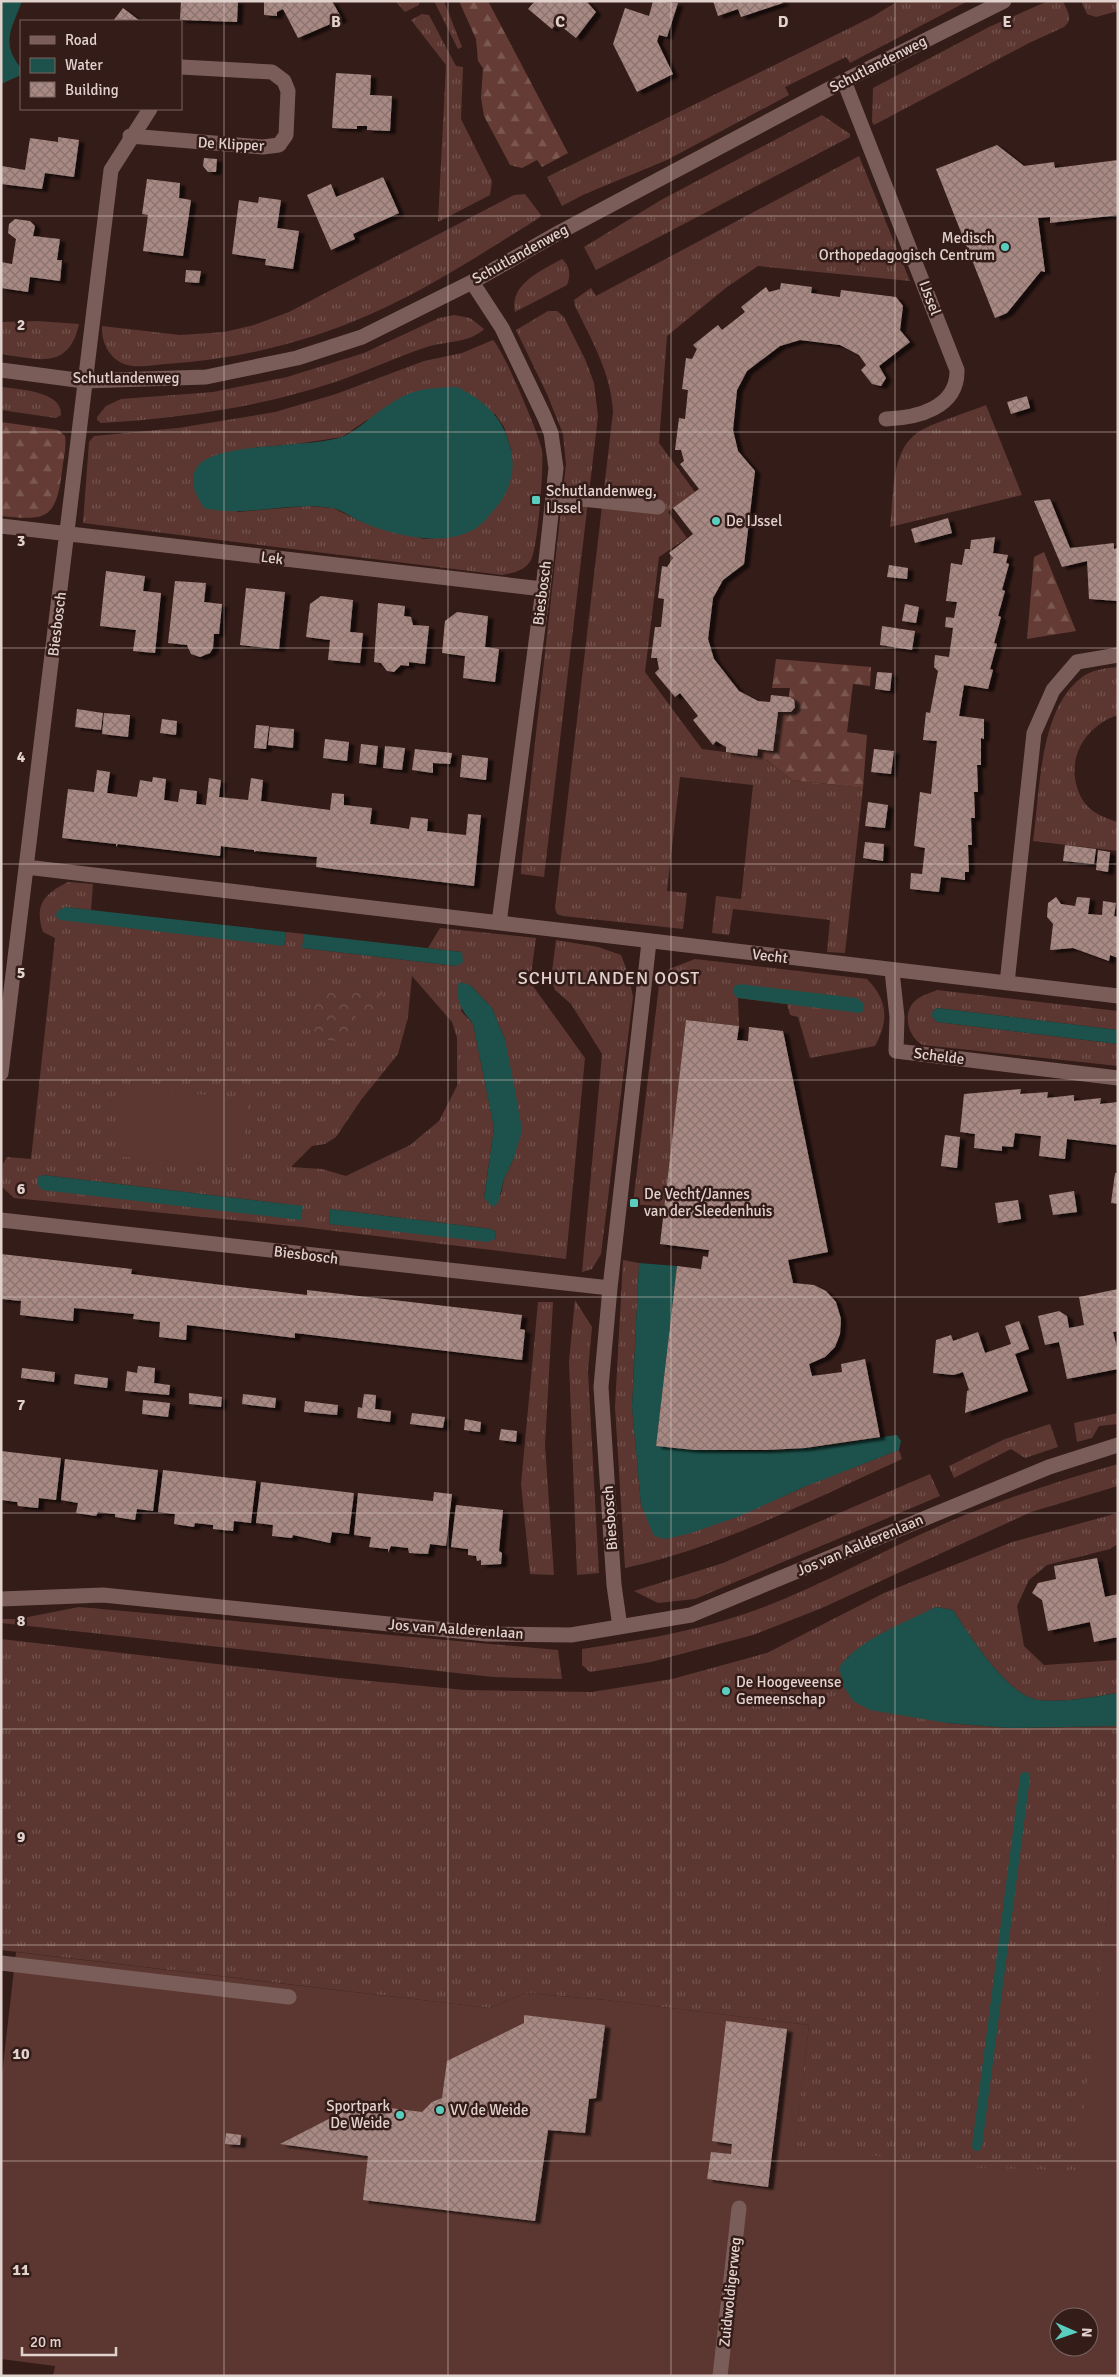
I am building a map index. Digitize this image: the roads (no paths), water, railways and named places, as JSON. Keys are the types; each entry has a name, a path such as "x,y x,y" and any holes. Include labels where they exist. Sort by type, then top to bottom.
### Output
{"street":[{"name":"Schutlandenweg","path":"1,370 84,381 206,377 274,364 325,350 362,337 472,282 560,232 844,81 1004,1"},
{"name":"De Klipper","path":"130,136 263,147 279,145 286,135 288,91 279,76 272,72 182,67"},
{"name":"IJssel","path":"844,81 957,370 953,390 947,399 913,418 886,419"},
{"path":"84,381 111,170 130,136 149,110"},
{"name":"Biesbosch","path":"472,282 502,328 551,433 556,468 543,589 499,923"},
{"name":"Biesbosch","path":"1,1073 68,534 84,381"},
{"path":"553,496 658,507"},
{"name":"Lek","path":"1,526 543,589"},
{"path":"1007,983 1034,733 1053,690 1078,662 1118,655"},
{"path":"26,867 649,942"},
{"name":"Biesbosch","path":"620,1627 614,1585 601,1387 610,1288 649,942"},
{"name":"Vecht","path":"649,942 892,971"},
{"path":"892,971 1118,996"},
{"name":"Schelde","path":"892,971 898,1017 896,1051 1118,1078"},
{"name":"Biesbosch","path":"1,1220 610,1288"},
{"name":"Jos van Aalderenlaan","path":"1,1599 103,1595 487,1634 571,1635 691,1615 1049,1467 1118,1445"},
{"path":"1,1963 289,1996"},
{"name":"Zuidwoldigerweg","path":"720,2376 739,2208"}],"water":[{"path":"1,1 22,1 12,28 9,43 20,66 20,75 1,84"},
{"path":"457,387 478,399 501,423 506,433 513,465 511,480 497,506 483,523 466,533 437,539 421,538 390,532 336,509 316,506 252,511 220,511 204,508 196,493 193,482 195,471 208,458 243,449 309,443 342,437 395,401 412,392 431,388"},
{"path":"65,907 286,932 284,946 60,920 56,916 57,911"},
{"path":"304,934 462,952 463,962 457,966 302,948"},
{"path":"459,982 470,985 492,1008 505,1040 522,1130 514,1158 504,1179 498,1203 493,1207 484,1198 494,1128 473,1024 462,1009 459,1000"},
{"path":"739,984 857,998 863,1003 864,1010 860,1013 738,998 734,994 734,987"},
{"path":"937,1008 1118,1030 1118,1044 937,1022 932,1017 932,1012"},
{"path":"43,1175 303,1206 301,1220 42,1190 38,1185 38,1177"},
{"path":"330,1209 491,1229 496,1232 495,1239 488,1242 329,1224"},
{"path":"639,1263 677,1266 656,1446 712,1450 787,1450 897,1435 901,1441 899,1450 804,1487 740,1516 691,1533 666,1539 654,1536 641,1505 632,1407"},
{"path":"936,1607 953,1610 990,1663 1014,1688 1026,1696 1038,1700 1058,1701 1118,1693 1118,1726 1010,1728 947,1723 870,1710 853,1701 844,1687 839,1668 847,1658 870,1640"}],"waterway":[{"path":"977,2146 1025,1777"}],"place":[{"name":"Medisch Orthopedagogisch Centrum","path":"1005,247"},
{"name":"Schutlandenweg, IJssel","path":"536,500"},
{"name":"De IJssel","path":"716,521"},
{"name":"De Vecht/Jannes van der Sleedenhuis","path":"634,1203"},
{"name":"De Hoogeveense Gemeenschap","path":"726,1691"},
{"name":"VV de Weide","path":"440,2110"},
{"name":"Sportpark De Weide","path":"400,2115"}],"district":[{"name":"SCHUTLANDEN OOST","path":"609,978"}]}
